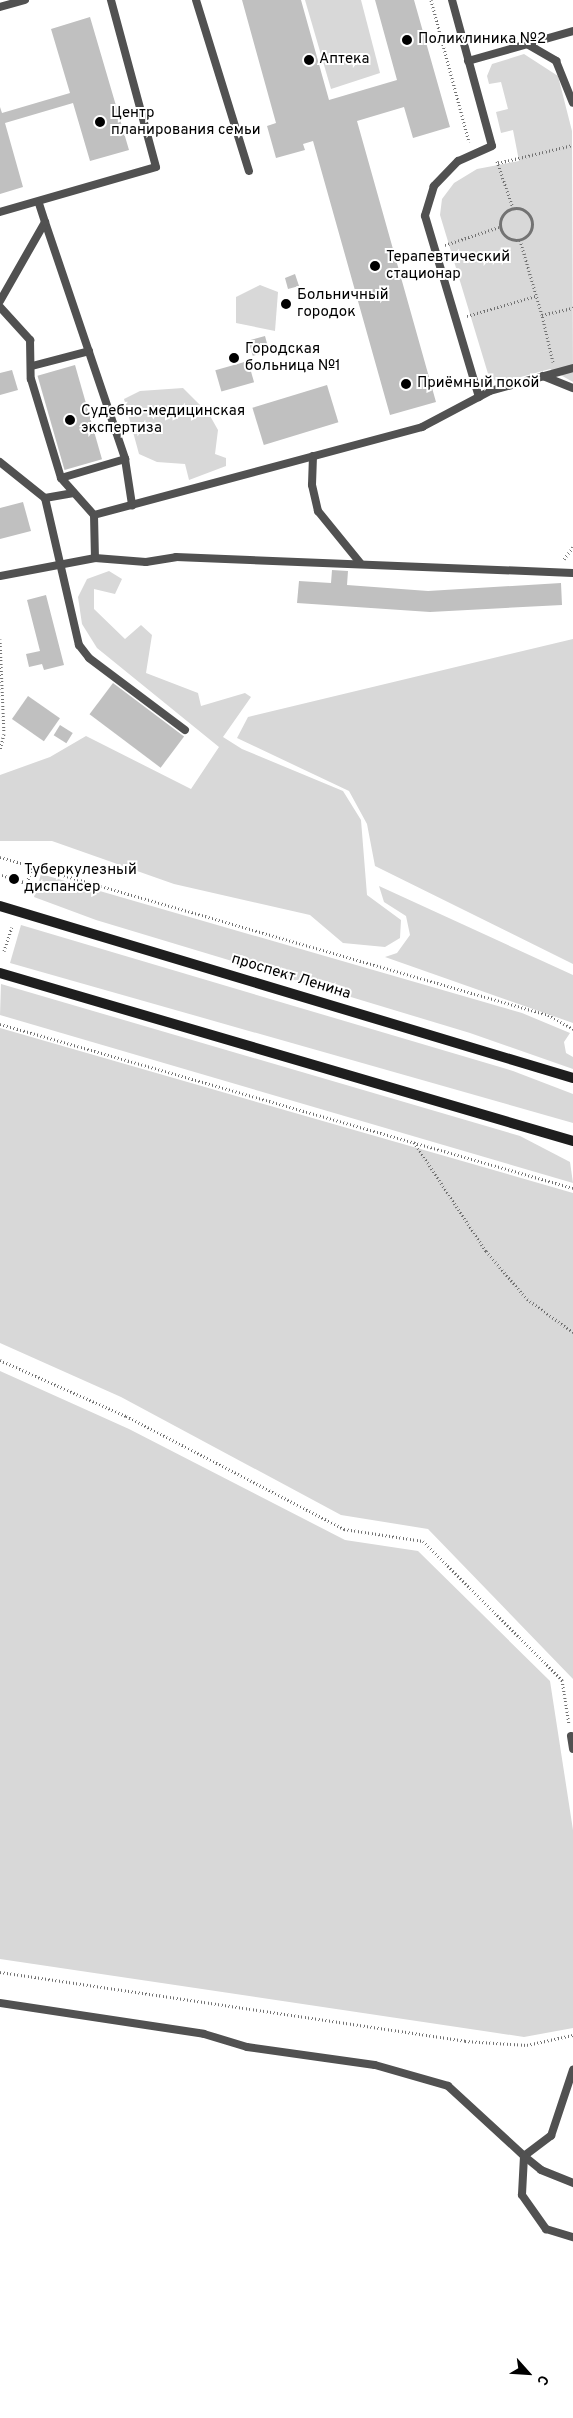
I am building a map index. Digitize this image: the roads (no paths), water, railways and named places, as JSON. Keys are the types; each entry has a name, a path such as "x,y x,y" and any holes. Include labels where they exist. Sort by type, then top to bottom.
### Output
{"street":[{"name":"проспект Ленина","path":"0,906 573,1078"},
{"path":"0,973 573,1141"}],"lane":[{"path":"0,8 25,0"},
{"path":"0,212 156,166 111,0"},
{"path":"196,0 249,171"},
{"path":"452,0 492,146 472,153 434,186 425,216 479,397"},
{"path":"468,61 573,31"},
{"path":"527,44 559,65 573,103"},
{"path":"39,202 125,459 132,505"},
{"path":"0,300 45,222"},
{"path":"0,307 30,340 31,379 61,478 94,515 95,558"},
{"path":"32,366 88,351"},
{"path":"94,515 422,427 479,397 573,368"},
{"path":"543,376 573,388"},
{"path":"313,456 312,485 318,511 361,564"},
{"path":"61,478 125,459"},
{"path":"0,462 45,498 58,565 79,645 89,658 185,730"},
{"path":"45,498 74,493"},
{"path":"0,576 95,558 361,564 573,573"},
{"path":"571,1736 573,1749"},
{"path":"0,2003 204,2034 248,2047 375,2065 448,2086 541,2170 573,2183"},
{"path":"524,2156 551,2136 573,2070"},
{"path":"524,2156 522,2195 546,2229 573,2236"}],"place":[{"name":"Поликлиника №2","path":"407,40"},
{"name":"Аптека","path":"309,60"},
{"name":"Центр планирования семьи","path":"100,122"},
{"name":"Терапевтический стационар","path":"375,266"},
{"name":"Больничный городок","path":"286,304"},
{"name":"Городская больница №1","path":"234,358"},
{"name":"Приёмный покой","path":"406,384"},
{"name":"Судебно-медицинская экспертиза","path":"70,420"},
{"name":"Туберкулезный диспансер","path":"14,879"}]}
